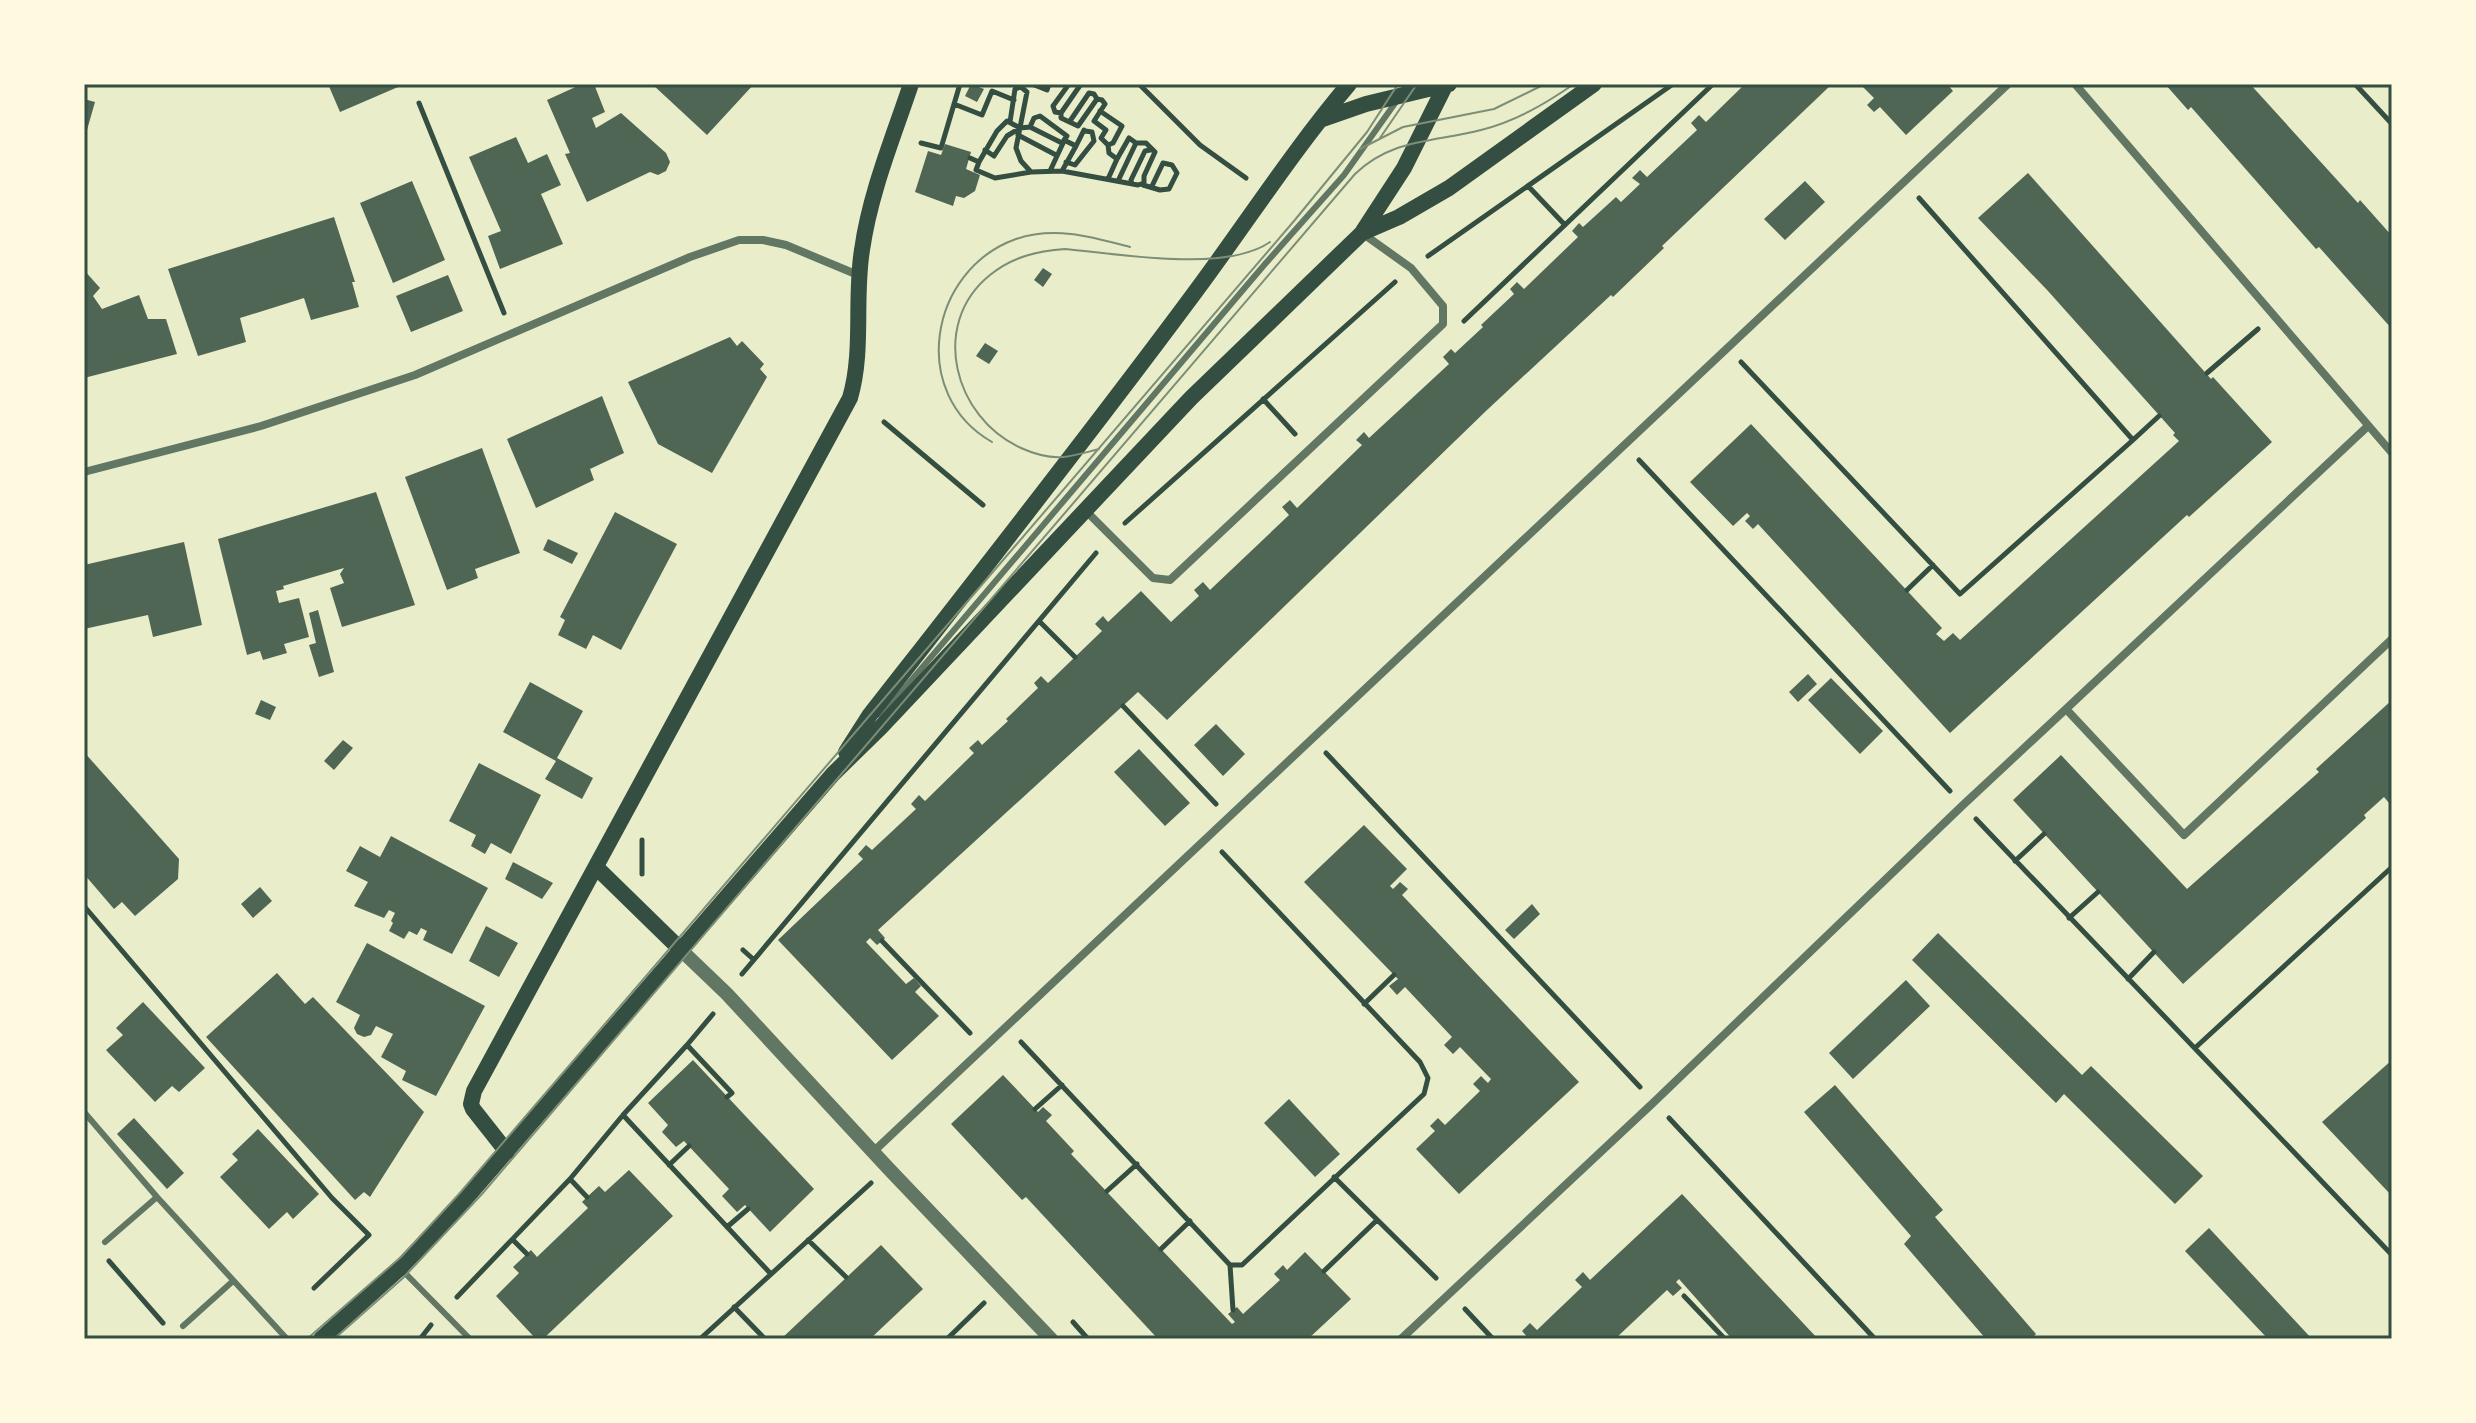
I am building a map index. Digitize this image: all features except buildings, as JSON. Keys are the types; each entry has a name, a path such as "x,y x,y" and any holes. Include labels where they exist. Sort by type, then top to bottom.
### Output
{"main road":[{"path":"507,1152 477,1115 471,1104 472,1098 850,398 857,364 858,275 870,211 911,84"},
{"path":"833,774 869,716 1074,455 1318,121 1349,84"},
{"path":"1318,121 1404,89 1447,84"},
{"path":"321,1339 400,1268 507,1152 833,774 1191,398 1362,233 1404,168 1447,84"},
{"path":"1362,233 1399,217 1449,188 1594,84"},
{"path":"597,868 680,949"}],"street":[{"path":"873,1152 2008,84"},
{"path":"2075,84 2392,453"},
{"path":"1086,511 1153,578 1170,580 1443,324 1443,306 1411,268 1362,233"},
{"path":"84,472 261,426 415,375 690,257 739,240 763,240 786,245 858,275"},
{"path":"1401,1339 1654,1102 1963,805 2368,426"},
{"path":"2066,709 2184,835 2392,639"},
{"path":"680,949 727,994 1051,1339"}],"lane":[{"path":"833,774 1344,175 1404,89"},
{"path":"84,1112 287,1339"},
{"path":"105,1242 157,1197"},
{"path":"400,1268 470,1339"},
{"path":"183,1326 233,1281"}],"path":[{"path":"921,143 942,148 960,84"},
{"path":"1035,85 1047,90 1049,84"},
{"path":"1061,113 1055,112 1053,106 1069,84"},
{"path":"1066,162 1075,165 1094,141 1092,132 1062,120 1061,113 1081,84"},
{"path":"1139,84 1200,145 1240,174"},
{"path":"420,1339 570,1179 687,1045 753,959 1111,535 1411,268 1673,84"},
{"path":"1443,324 1463,321 1713,84"},
{"path":"2355,84 2392,124"},
{"path":"1010,122 1017,87 1026,90 1017,155 1031,172"},
{"path":"954,104 982,115 992,91 1014,100"},
{"path":"1070,121 1087,94 1094,94 1105,104 1094,121 1106,130 1101,138 1108,145 1109,153 1117,159"},
{"path":"1078,126 1097,99"},
{"path":"419,103 512,334"},
{"path":"1100,111 1122,126 1113,143 1108,145"},
{"path":"1030,127 1034,118 1040,116 1067,136 1050,171"},
{"path":"1020,128 1007,121 997,131 976,170 995,178 1062,171 1142,184 1160,190 1169,189 1177,173 1172,165 1163,163 1152,186"},
{"path":"985,150 994,156 1007,136 1020,128 1030,127 1076,146"},
{"path":"1062,171 1085,131"},
{"path":"1018,135 1056,155"},
{"path":"1108,179 1126,139 1131,138 1136,143 1146,143 1155,152 1142,184"},
{"path":"1118,181 1136,143"},
{"path":"1132,184 1145,151 1150,150"},
{"path":"970,158 979,162"},
{"path":"1905,181 2133,440"},
{"path":"1528,186 1565,225"},
{"path":"2207,373 2247,339"},
{"path":"1727,346 1960,594 2159,416"},
{"path":"1263,399 1309,450"},
{"path":"884,422 983,505"},
{"path":"1625,445 2015,861 2392,1255"},
{"path":"1907,590 1933,565"},
{"path":"1039,621 1075,657"},
{"path":"1123,706 1229,817"},
{"path":"1312,738 1875,1339"},
{"path":"642,830 641,874 652,884"},
{"path":"2015,861 2044,834"},
{"path":"1208,837 1420,1062 1428,1078 1424,1094 1242,1265 1230,1265"},
{"path":"2195,1048 2392,867"},
{"path":"2069,918 2098,892"},
{"path":"84,906 332,1198 369,1235 314,1288"},
{"path":"882,941 984,1047"},
{"path":"743,950 753,959"},
{"path":"2128,979 2154,952"},
{"path":"734,962 755,983"},
{"path":"1364,1004 1394,975"},
{"path":"1006,1027 1230,1265 1233,1310"},
{"path":"687,1045 732,1093 727,1097"},
{"path":"1035,1109 1062,1085"},
{"path":"623,1115 770,1273"},
{"path":"669,1165 689,1146"},
{"path":"1107,1191 1137,1164"},
{"path":"700,1339 888,1168"},
{"path":"1334,1177 1493,1339"},
{"path":"570,1179 587,1197"},
{"path":"727,1227 748,1209"},
{"path":"1324,1271 1377,1220"},
{"path":"1161,1249 1190,1221"},
{"path":"513,1240 527,1254"},
{"path":"808,1240 846,1277"},
{"path":"108,1260 171,1332"},
{"path":"947,1339 1002,1286"},
{"path":"1684,1296 1723,1337 1721,1339"},
{"path":"734,1307 765,1339"},
{"path":"1067,1316 1088,1339"}],"tram line":[{"path":"307,1339 401,1257 459,1194 1294,221 1367,132 1398,84"},
{"path":"1380,138 1417,84"},
{"path":"1360,149 1403,127 1494,109 1545,84"},
{"path":"334,1339 403,1278 482,1194 1355,174 1369,162 1399,147 1506,122 1574,84"},
{"path":"992,442 965,421 948,394 940,365 940,334 948,304 964,277 987,255 1016,239 1031,235 1073,234 1130,247"},
{"path":"1099,449 1063,457 1035,453 998,434 979,415 966,393 958,369 955,343 960,318 971,295 998,269 1016,259 1045,251 1065,249 1200,259 1227,257 1270,242"}]}
